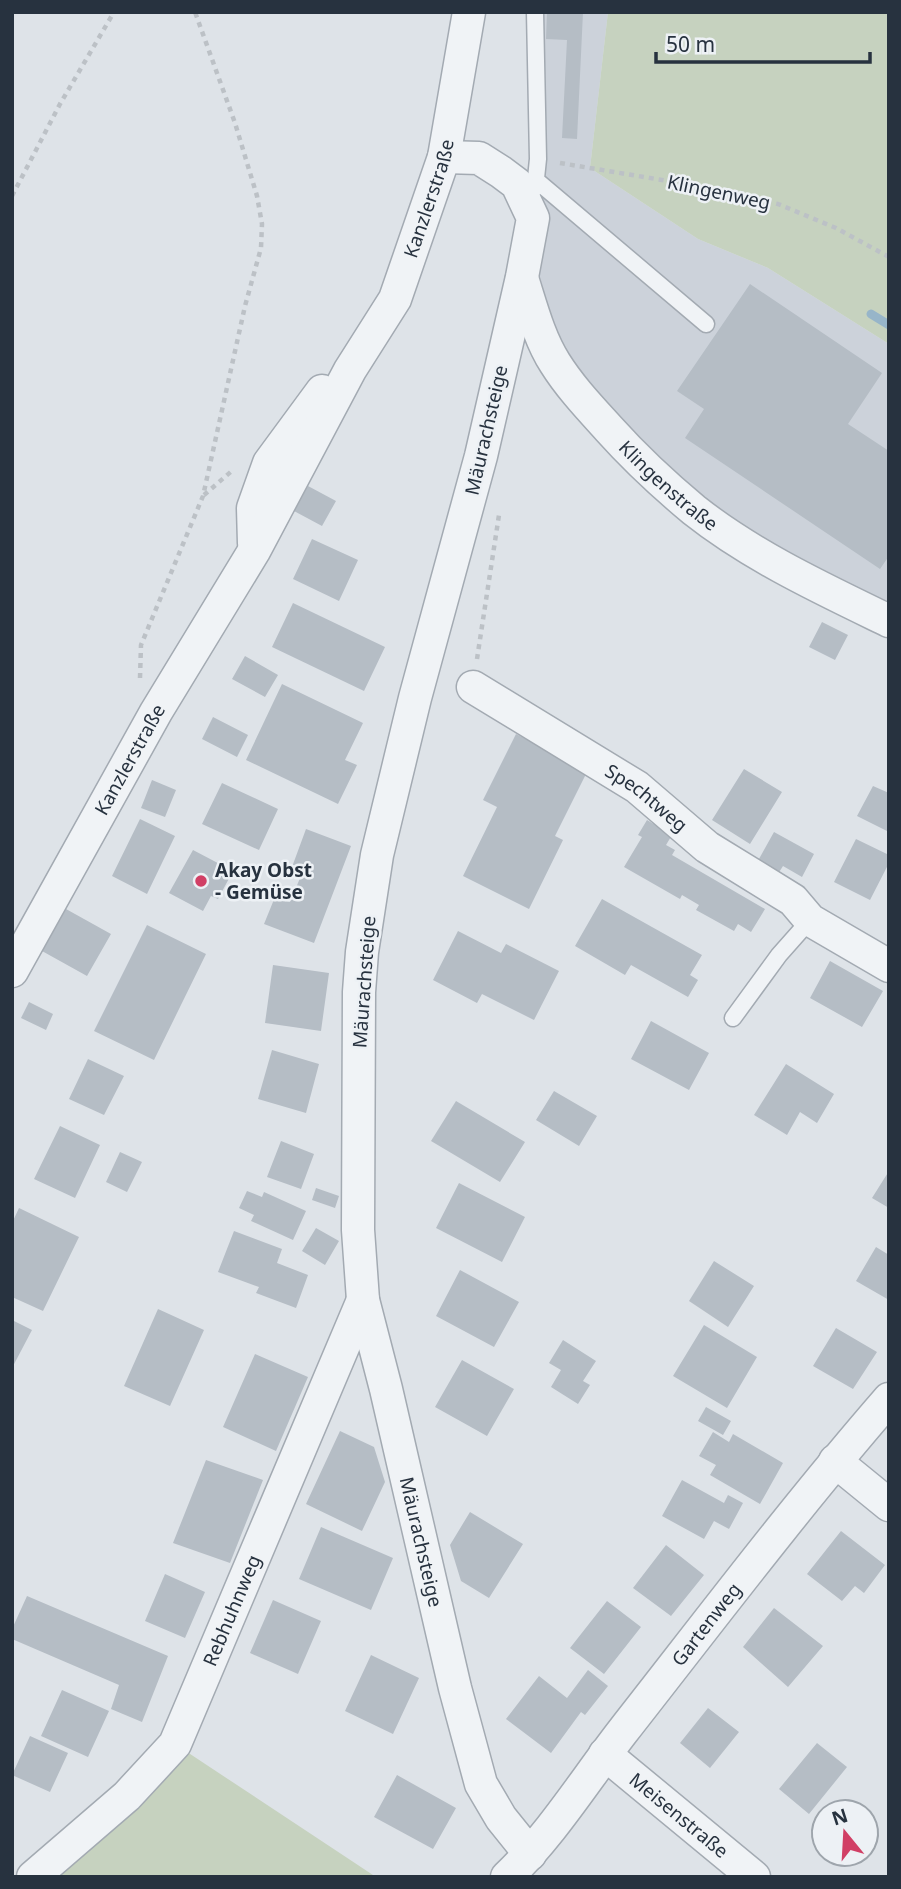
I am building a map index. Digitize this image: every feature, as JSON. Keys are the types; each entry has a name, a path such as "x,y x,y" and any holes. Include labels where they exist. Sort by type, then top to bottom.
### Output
{"street":[{"name":"Kanzlerstraße","path":"12,971 156,712 254,551 351,370 395,299 444,157 469,12"},
{"path":"444,157 479,158 501,172 517,184 533,218"},
{"name":"Mäurachsteige","path":"530,1854 501,1818 481,1784 455,1688 363,1300 358,1230 359,992 362,952 377,855 415,698 481,456 533,218"},
{"name":"Klingenstraße","path":"522,277 537,323 554,361 584,402 636,458 695,511 746,545 821,589 889,621"},
{"name":"Spechtweg","path":"473,687 637,787 707,847 793,900 810,920 889,966"},
{"name":"Rebhuhnweg","path":"33,1877 127,1796 175,1744 363,1300"},
{"name":"Gartenweg","path":"507,1877 530,1854 835,1461 889,1399"},
{"path":"835,1461 889,1505"},
{"name":"Meisenstraße","path":"605,1754 754,1877"}],"lane":[{"path":"533,218 538,159 535,12"},
{"path":"536,180 706,324"},
{"path":"733,1018 779,954 810,920"}],"path":[{"path":"12,196 60,104 114,12"},
{"path":"156,712 140,689 141,645 203,496 245,306 261,248 262,224 257,196 235,123 195,12"},
{"name":"Klingenweg","path":"538,159 674,182 778,204 836,228 889,257"},
{"path":"473,687 499,510"}],"shaded area":[{"path":"535,12 608,12 590,168 698,239 768,268 889,344 889,621 695,511 537,323"}],"green space":[{"path":"608,12 889,12 889,344 768,268 698,239 590,168"},
{"path":"175,1744 376,1877 33,1877"}],"building":[{"path":"547,12 583,12 577,139 562,138 567,40 546,39"},
{"path":"750,284 882,373 848,424 889,451 889,556 880,569 685,438 704,409 677,391"},
{"path":"308,486 336,501 322,526 294,511"},
{"path":"312,539 358,560 339,601 293,579"},
{"path":"293,603 385,647 364,691 272,647"},
{"path":"822,622 848,635 835,660 809,647"},
{"path":"245,656 278,675 265,697 232,679"},
{"path":"282,684 363,723 345,760 357,765 338,804 246,760"},
{"path":"213,717 248,735 237,757 202,739"},
{"path":"516,734 588,770 555,836 563,840 529,909 463,876 497,807 483,800"},
{"path":"744,769 782,792 750,844 712,820"},
{"path":"152,780 176,790 165,817 141,808"},
{"path":"222,783 278,809 259,850 202,824"},
{"path":"873,786 889,793 889,832 857,816"},
{"path":"140,819 175,836 147,894 112,876"},
{"path":"647,820 672,835 666,845 675,850 672,855 765,909 751,932 738,924 734,931 696,910 699,905 682,895 680,899 624,867 642,837 638,835"},
{"path":"306,829 351,846 314,943 264,924 275,897 290,902 303,871 292,867"},
{"path":"774,832 814,854 802,877 783,866 776,877 755,866"},
{"path":"856,839 889,855 889,863 870,900 834,882"},
{"path":"193,850 233,871 218,899 211,896 203,911 169,893"},
{"path":"602,899 702,955 690,975 698,980 688,997 631,965 625,975 575,946"},
{"path":"66,909 111,934 87,976 42,951"},
{"path":"147,925 206,954 154,1060 94,1031"},
{"path":"458,931 501,953 506,944 559,971 534,1020 482,994 477,1003 433,980"},
{"path":"830,961 883,991 862,1027 810,998"},
{"path":"273,965 329,973 321,1031 265,1023"},
{"path":"29,1002 53,1014 46,1030 21,1018"},
{"path":"651,1021 709,1053 689,1090 631,1059"},
{"path":"272,1050 319,1064 306,1113 258,1099"},
{"path":"88,1059 124,1076 104,1115 69,1099"},
{"path":"786,1064 834,1094 817,1123 800,1112 787,1135 754,1115"},
{"path":"554,1091 597,1116 579,1146 536,1120"},
{"path":"456,1101 525,1142 500,1182 431,1141"},
{"path":"60,1126 100,1145 75,1198 34,1179"},
{"path":"281,1141 314,1154 301,1189 267,1177"},
{"path":"120,1152 142,1162 127,1192 106,1182"},
{"path":"889,1171 889,1208 872,1198"},
{"path":"459,1183 525,1217 502,1262 436,1228"},
{"path":"316,1188 339,1196 335,1208 312,1200"},
{"path":"247,1191 262,1197 264,1192 306,1211 293,1240 251,1221 254,1215 239,1208"},
{"path":"19,1208 79,1237 43,1311 12,1297 12,1223"},
{"path":"316,1228 339,1241 325,1265 302,1251"},
{"path":"234,1231 282,1249 277,1263 308,1275 296,1308 256,1293 259,1287 218,1272"},
{"path":"876,1247 889,1255 889,1300 856,1281"},
{"path":"714,1261 754,1286 728,1327 689,1301"},
{"path":"460,1270 519,1302 494,1347 436,1316"},
{"path":"158,1309 204,1330 170,1406 124,1386"},
{"path":"12,1320 32,1330 12,1368"},
{"path":"704,1325 757,1357 727,1408 673,1376"},
{"path":"836,1328 877,1352 853,1389 813,1366"},
{"path":"563,1340 596,1361 583,1381 590,1385 578,1404 551,1387 561,1370 549,1363"},
{"path":"255,1354 308,1377 276,1451 223,1427"},
{"path":"462,1360 514,1389 487,1436 435,1407"},
{"path":"706,1407 731,1421 723,1435 698,1421"},
{"path":"340,1431 374,1447 385,1482 362,1531 306,1504"},
{"path":"713,1432 729,1442 733,1434 783,1463 760,1504 710,1475 716,1465 699,1456"},
{"path":"206,1460 263,1480 230,1563 173,1543"},
{"path":"682,1480 724,1503 728,1495 743,1503 729,1529 714,1521 704,1539 662,1516"},
{"path":"470,1512 523,1544 489,1598 461,1581 450,1545"},
{"path":"321,1527 393,1558 371,1610 299,1579"},
{"path":"841,1531 885,1565 864,1593 855,1586 842,1601 807,1574"},
{"path":"666,1545 704,1575 671,1616 633,1588"},
{"path":"165,1574 205,1592 185,1638 145,1621"},
{"path":"27,1596 168,1656 142,1722 111,1709 119,1685 12,1639 12,1629"},
{"path":"273,1600 321,1621 298,1674 250,1653"},
{"path":"607,1601 641,1627 604,1674 570,1648"},
{"path":"774,1608 823,1646 788,1687 743,1647"},
{"path":"371,1655 419,1678 393,1734 345,1711"},
{"path":"588,1670 608,1686 585,1715 581,1712 551,1753 506,1719 539,1676 567,1698"},
{"path":"62,1690 109,1711 88,1757 41,1736"},
{"path":"708,1708 739,1732 710,1768 680,1743"},
{"path":"30,1736 68,1753 50,1792 12,1775"},
{"path":"817,1743 847,1767 822,1798 810,1798 809,1814 779,1789"},
{"path":"397,1775 456,1808 433,1849 374,1817"}],"waterway":[{"path":"871,314 889,325"}],"place":[{"name":"Akay Obst - Gemüse","path":"201,881"}]}
